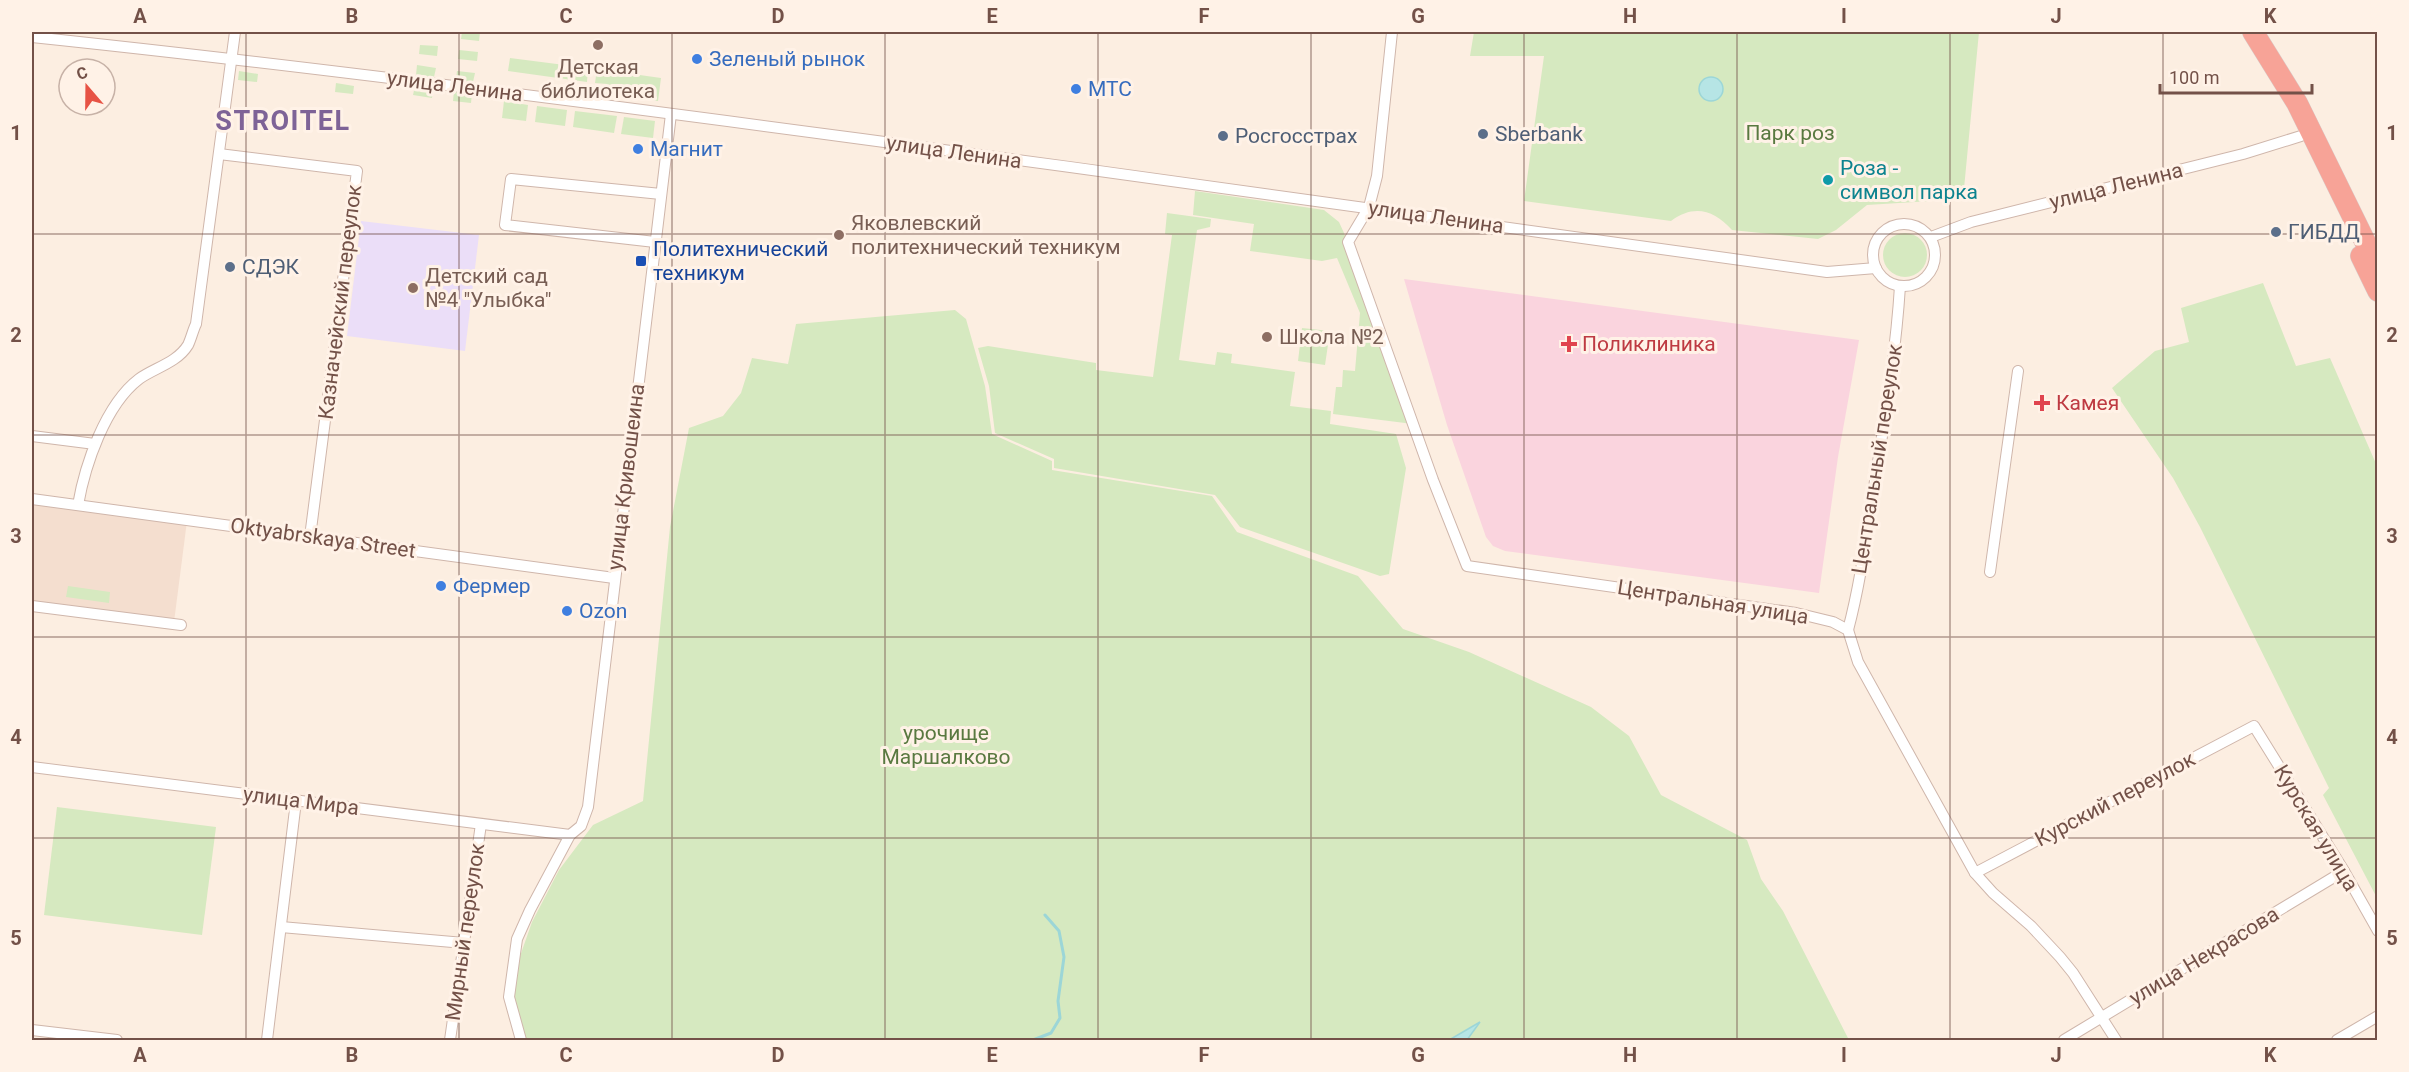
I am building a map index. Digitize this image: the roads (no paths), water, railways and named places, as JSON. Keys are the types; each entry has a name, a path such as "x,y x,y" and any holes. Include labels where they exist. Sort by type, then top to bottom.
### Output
{"highway":[{"path":"2253,32 2297,103 2378,268"},
{"path":"2267,57 2301,136 2378,291"}],"street":[{"path":"78,505 95,444 122,397 139,379 175,358 187,346 199,308 234,32"},
{"path":"1369,207 1377,176 1392,32"},
{"name":"улица Ленина","path":"32,37 231,58 671,114 1369,207 1827,272 1876,268"},
{"name":"улица Кривошеина","path":"521,1041 509,997 517,939 570,835 581,826 588,807 671,114"},
{"name":"улица Ленина","path":"1931,237 1971,222 2243,154 2301,136"},
{"name":"Казначейский переулок","path":"219,154 357,171 310,537"},
{"path":"655,242 505,225 511,179 661,194"},
{"name":"Центральная улица","path":"1369,207 1348,242 1433,480 1467,566 1796,613 1833,622 1848,630"},
{"path":"1900,223 1912,224 1923,229 1931,237 1935,248 1935,260 1931,271 1923,280 1912,285 1900,286 1882,277 1873,257 1874,245 1889,227 1900,223"},
{"name":"Центральный переулок","path":"1848,630 1857,596 1878,463 1898,320 1900,286"},
{"path":"1990,572 2018,371"},
{"path":"32,436 95,444"},
{"name":"Oktyabrskaya Street","path":"32,499 614,578"},
{"path":"32,606 181,625"},
{"path":"1848,630 1858,662 1975,873 2060,957 2116,1041"},
{"name":"Курский переулок","path":"1975,873 2254,726"},
{"name":"Курская улица","path":"2254,726 2344,871 2378,931"},
{"name":"улица Мира","path":"32,767 570,835"},
{"path":"267,1041 296,801"},
{"name":"Мирный переулок","path":"450,1041 481,824"},
{"name":"улица Некрасова","path":"2064,1041 2344,871"},
{"path":"281,927 464,944"},
{"path":"2337,1041 2378,1016"},
{"path":"32,1030 117,1041"}],"water":[{"path":"1711,77 1720,80 1723,89 1720,98 1711,101 1702,98 1699,89 1702,80"},
{"path":"1480,1022 1467,1040 1449,1040"}],"waterway":[{"path":"1033,1040 1051,1033 1060,1018 1058,1001 1064,957 1059,931 1045,915"}],"place":[{"name":"Детская библиотека","path":"598,45"},
{"name":"Зеленый рынок","path":"697,59"},
{"name":"МТС","path":"1076,89"},
{"name":"Sberbank","path":"1483,134"},
{"name":"Росгосстрах","path":"1223,136"},
{"name":"Магнит","path":"638,149"},
{"name":"Роза - символ парка","path":"1828,180"},
{"name":"ГИБДД","path":"2276,232"},
{"name":"Яковлевский политехнический техникум","path":"839,235"},
{"name":"Политехнический техникум","path":"641,261"},
{"name":"СДЭК","path":"230,267"},
{"name":"Детский сад №4 \"Улыбка\"","path":"413,288"},
{"name":"Школа №2","path":"1267,337"},
{"name":"Поликлиника","path":"1569,344"},
{"name":"Камея","path":"2042,403"},
{"name":"Фермер","path":"441,586"},
{"name":"Ozon","path":"567,611"}],"district":[{"name":"STROITEL","path":"283,121"}],"park label":[{"name":"Парк роз","path":"1790,133"},
{"name":"урочище Маршалково","path":"946,745"}]}
